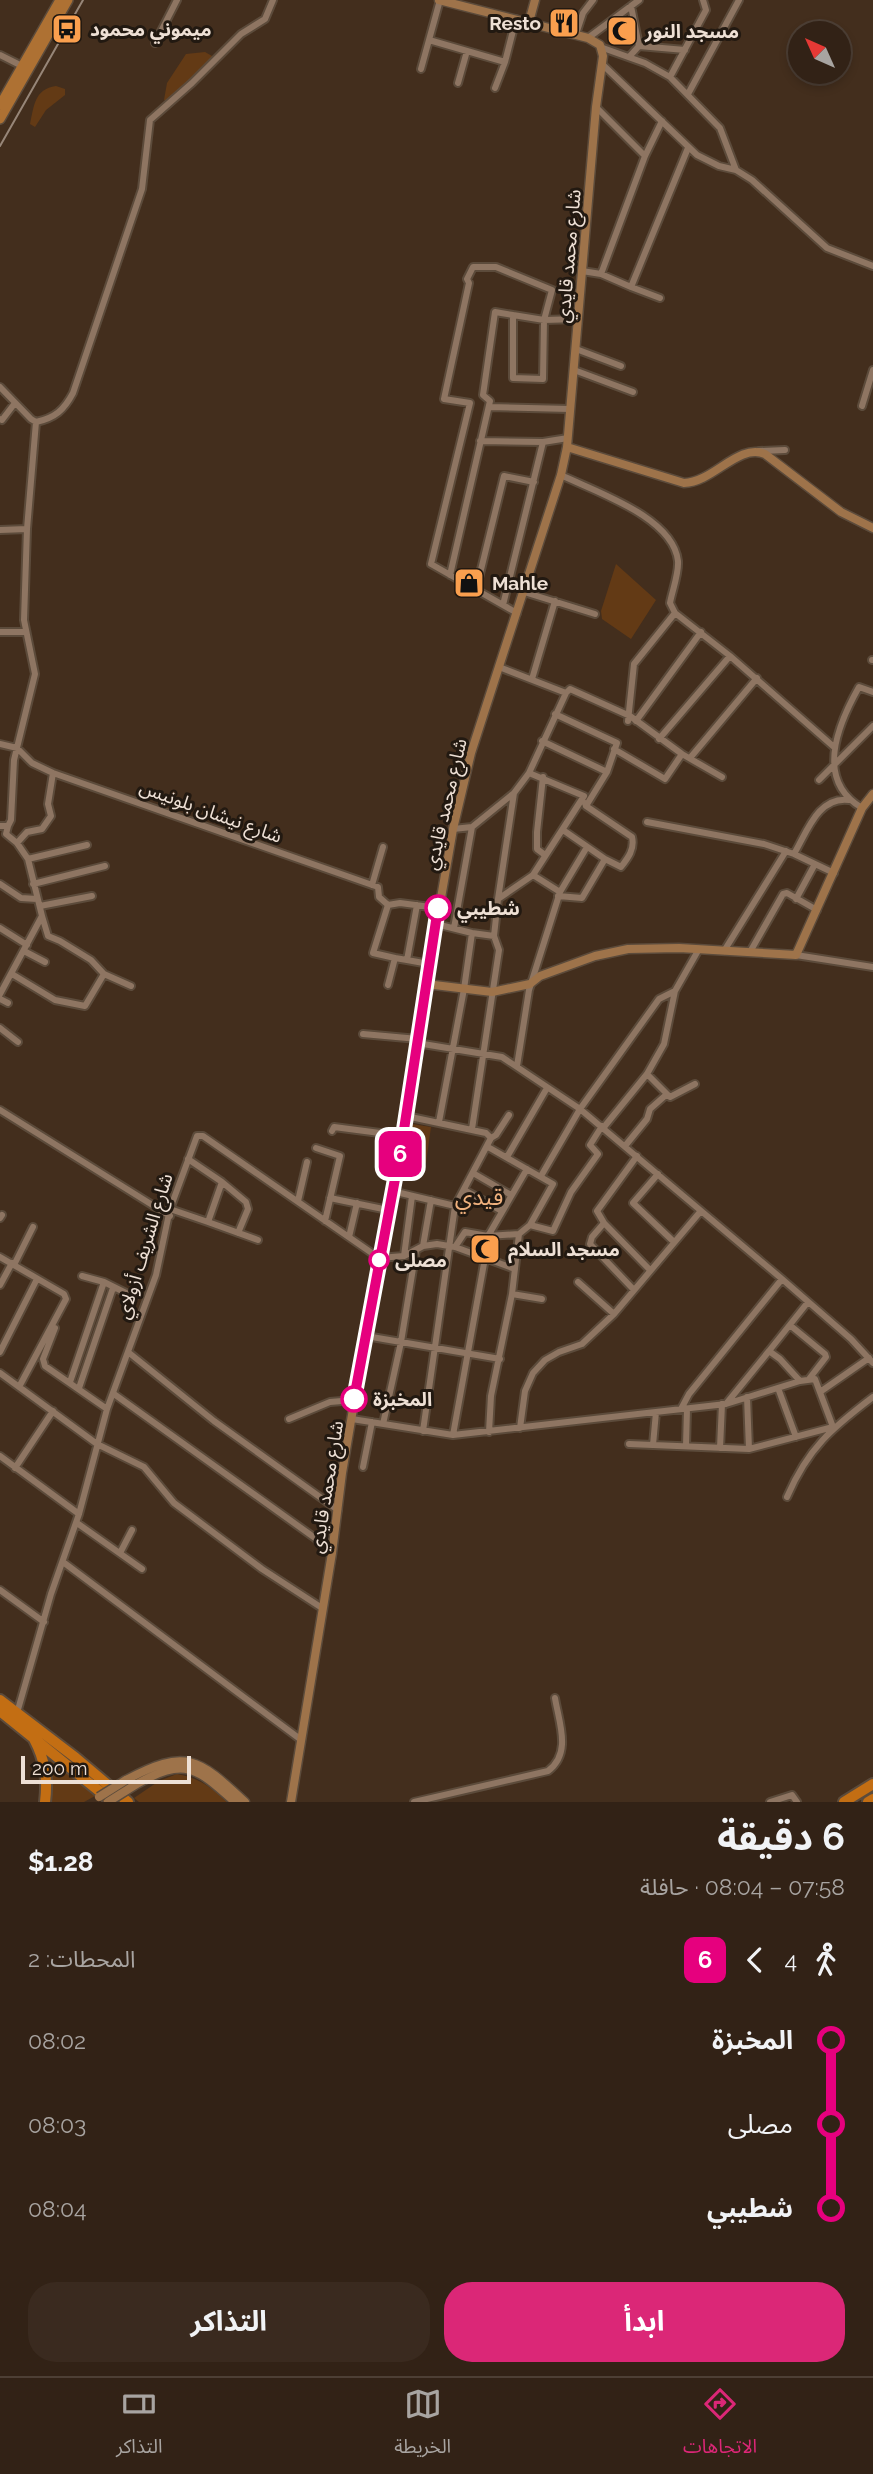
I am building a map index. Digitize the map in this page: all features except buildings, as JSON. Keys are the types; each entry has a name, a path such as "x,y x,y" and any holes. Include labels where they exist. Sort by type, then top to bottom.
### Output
{"highway":[{"path":"0,1700 128,1802"},
{"path":"0,1711 31,1733 104,1800"},
{"path":"31,1733 44,1760 47,1776 45,1802"},
{"path":"844,1802 873,1784"},
{"path":"868,1802 873,1799"}],"main road":[{"path":"1,100 60,0"},
{"path":"0,119 68,0"},
{"path":"440,0 576,34 603,48"},
{"path":"529,22 534,0"},
{"name":"شارع محمد قايدي","path":"291,1802 354,1400 403,1136 438,908 453,829 467,766 561,475 567,442 603,48"},
{"path":"567,442 684,483 702,479 745,453 757,451 765,454 841,512 873,528"},
{"path":"426,984 492,992 530,984 540,976 558,969 628,949 699,949 796,955 862,808 873,794"},
{"path":"104,1800 126,1780 175,1760 189,1761 209,1770 245,1802"},
{"path":"104,1800 167,1769 182,1767 209,1778 235,1802"},
{"path":"284,1802 294,1784"}],"street":[{"path":"155,43 177,0"},
{"path":"36,422 52,419 66,406 73,393 142,189 149,120 192,83 241,34 265,19 273,0"},
{"path":"421,69 440,0"},
{"path":"576,34 583,13 593,0"},
{"path":"588,38 639,0"},
{"path":"670,77 706,10 703,0"},
{"path":"688,94 739,0"},
{"path":"631,6 639,46"},
{"path":"495,88 516,19"},
{"path":"429,40 505,62"},
{"path":"639,46 685,50"},
{"path":"629,57 639,46"},
{"path":"603,48 670,77 720,128 736,170"},
{"path":"458,83 467,51"},
{"path":"0,55 22,66"},
{"path":"602,64 688,148 719,166 736,170 752,180 827,248 873,266"},
{"path":"596,107 645,156"},
{"path":"601,274 645,156 662,121"},
{"path":"631,287 688,148"},
{"path":"513,315 513,378 543,379 544,320 552,290 496,267 473,267 470,270 444,399 470,403 431,564 517,613"},
{"path":"582,271 601,274 660,298"},
{"path":"450,575 489,407 490,401 483,395 495,312 544,320 578,319"},
{"path":"576,349 621,366"},
{"path":"574,370 633,392"},
{"path":"862,406 873,370"},
{"path":"0,387 36,422"},
{"path":"0,419 2,420 15,403"},
{"path":"489,407 570,409"},
{"path":"36,422 27,529 25,632 34,658 35,674 14,760 11,820 4,826 6,834 17,843 28,859 48,936 91,960 104,974 131,986"},
{"path":"480,441 567,442"},
{"path":"503,605 543,442"},
{"path":"757,451 785,450"},
{"path":"561,475 638,513 668,535 676,550 679,564 670,603 675,613 757,678 834,747"},
{"path":"476,590 504,476 534,482"},
{"path":"0,530 27,529"},
{"path":"524,592 595,614"},
{"path":"532,679 555,601"},
{"path":"629,718 634,664 675,613"},
{"path":"0,632 25,632"},
{"path":"636,722 701,632"},
{"path":"659,739 730,656"},
{"path":"499,667 566,693"},
{"path":"690,758 757,678"},
{"path":"862,808 849,800 842,789 834,765 834,747 846,710 859,687 873,692"},
{"path":"453,829 472,827 514,793 529,772 555,714 570,689 636,722 682,754 722,777"},
{"path":"555,714 617,743 607,772 586,806"},
{"path":"819,780 873,726"},
{"path":"542,741 607,772"},
{"path":"0,744 17,748"},
{"name":"شارع نيشان بلونيس","path":"17,748 32,762 52,773 372,885"},
{"path":"614,749 665,779 682,754"},
{"path":"529,772 583,796 586,806 632,837 630,855 621,867 563,830"},
{"path":"17,843 27,832 42,829 51,816 48,804 52,773"},
{"path":"543,777 537,849 545,855"},
{"path":"472,1129 499,950 494,936 514,793"},
{"path":"498,899 533,875 583,796"},
{"path":"794,854 820,809 835,799 849,800"},
{"path":"647,822 786,851 834,873"},
{"path":"454,928 472,827"},
{"path":"28,859 87,845"},
{"path":"383,847 372,885 378,887 379,897 388,905 438,908"},
{"path":"517,1066 530,984 559,894 587,847"},
{"path":"724,951 786,851"},
{"path":"533,875 559,894 582,898 605,859"},
{"path":"796,899 815,864"},
{"path":"33,884 105,866"},
{"path":"0,884 21,898 38,903 92,896"},
{"path":"750,952 783,894 787,893 817,910"},
{"path":"388,905 373,953 429,964"},
{"path":"407,960 416,905"},
{"path":"8,1003 0,996 3,980 12,974 42,916"},
{"path":"436,924 494,936"},
{"path":"0,928 45,962"},
{"path":"439,1122 472,933"},
{"path":"530,1225 553,1231 571,1192 598,1154 590,1143 647,1074 664,1044 675,991 699,949"},
{"path":"796,955 873,967"},
{"path":"388,985 395,958"},
{"path":"12,974 55,1000 85,1006 104,974"},
{"path":"541,1176 580,1110 659,999 675,991"},
{"path":"0,1028 18,1042"},
{"path":"363,1034 502,1057 603,1127 782,1279 871,1360 820,1392"},
{"path":"647,1074 670,1097 695,1084"},
{"path":"507,1157 547,1088"},
{"path":"625,1146 647,1119 650,1109 667,1094"},
{"path":"0,1110 170,1213 208,1222 258,1240"},
{"path":"423,1431 434,1347 452,1246 455,1206 491,1139 509,1115"},
{"path":"406,1116 472,1129 486,1133 491,1139"},
{"path":"331,1131 334,1127 403,1136"},
{"name":"شارع الشريف أزولاي","path":"17,1713 51,1594 77,1523 107,1409 156,1275 170,1213 197,1136 202,1136 379,1258"},
{"path":"452,1246 465,1232 488,1236 519,1234 530,1225 553,1186 541,1176 488,1147"},
{"path":"316,1149 340,1156 325,1221"},
{"path":"637,1156 597,1209 604,1223 650,1270"},
{"path":"188,1159 246,1202 248,1209 238,1233"},
{"path":"298,1201 307,1162"},
{"path":"488,1236 527,1169"},
{"path":"473,1173 511,1195"},
{"path":"658,1174 633,1203 674,1242"},
{"path":"208,1222 222,1182"},
{"path":"464,1190 502,1211"},
{"path":"392,1191 455,1206"},
{"path":"404,1256 412,1196"},
{"path":"330,1198 388,1210"},
{"path":"423,1246 430,1200"},
{"path":"349,1237 357,1203"},
{"path":"520,1428 524,1391 533,1373 545,1360 582,1344 614,1314 700,1212"},
{"path":"604,1223 592,1237 590,1244 634,1290"},
{"path":"0,1285 33,1227"},
{"path":"489,1432 491,1396 512,1294 519,1234"},
{"path":"379,1258 404,1256 423,1246 438,1244 452,1246 515,1269"},
{"path":"383,1424 401,1342 416,1250"},
{"path":"0,1257 64,1294 66,1299 19,1387"},
{"path":"453,1435 485,1258"},
{"path":"82,1276 104,1282 134,1297"},
{"path":"0,1352 37,1279"},
{"path":"686,1446 684,1409 689,1394 782,1279"},
{"path":"70,1382 104,1282"},
{"path":"578,1282 614,1314"},
{"path":"79,1388 113,1288"},
{"path":"512,1294 542,1299"},
{"path":"720,1448 724,1404 736,1393 808,1302"},
{"path":"790,1326 825,1354 809,1379"},
{"path":"55,1328 43,1359 45,1366 107,1409"},
{"path":"366,1336 500,1359"},
{"path":"769,1351 800,1381"},
{"path":"128,1353 214,1421 338,1510"},
{"path":"0,1373 97,1444 144,1467 166,1496 196,1521 322,1608"},
{"path":"352,1419 453,1435 489,1432 724,1404 815,1379 833,1427"},
{"path":"778,1388 796,1437"},
{"path":"736,1393 748,1397"},
{"path":"114,1394 296,1524 332,1553"},
{"path":"748,1397 749,1449"},
{"path":"787,1497 799,1469 833,1427 873,1397"},
{"path":"289,1419 330,1402 354,1400"},
{"path":"15,1468 53,1411"},
{"path":"653,1445 656,1412"},
{"path":"363,1467 372,1422"},
{"path":"629,1444 749,1449 833,1427"},
{"path":"819,1431 821,1442"},
{"path":"0,1455 79,1514"},
{"path":"77,1523 142,1569"},
{"path":"120,1553 131,1530"},
{"path":"63,1562 300,1739"},
{"path":"0,1590 44,1622"},
{"path":"415,1802 548,1771 555,1766 561,1758 563,1744 555,1698"},
{"path":"770,1802 792,1794 797,1802"}],"shaded area":[{"path":"205,52 212,56 212,59 170,101 164,100 167,83 186,54"},
{"path":"56,86 65,89 65,95 46,110 35,127 30,124 36,100 43,91"},
{"path":"616,564 656,600 631,639 602,619 601,611"},
{"path":"412,1124 431,1127 426,1163 407,1161"},
{"path":"44,1752 95,1796 84,1802 49,1802"},
{"path":"177,1774 204,1784 227,1802 139,1802 134,1798 159,1781"}],"tram line":[{"path":"0,146 83,0"}],"bus line":[{"name":"6","path":"354,1399 403,1136 438,908"}],"place":[{"name":"Resto","path":"564,23"},
{"name":"ميموني محمود","path":"67,29"},
{"name":"مسجد النور","path":"622,31"},
{"name":"Mahle","path":"469,583"},
{"name":"شطيبي","path":"438,908"},
{"name":"مسجد السلام","path":"485,1249"},
{"name":"مصلى","path":"379,1260"},
{"name":"المخبزة","path":"354,1399"}],"district":[{"name":"قيدي","path":"479,1197"}]}
